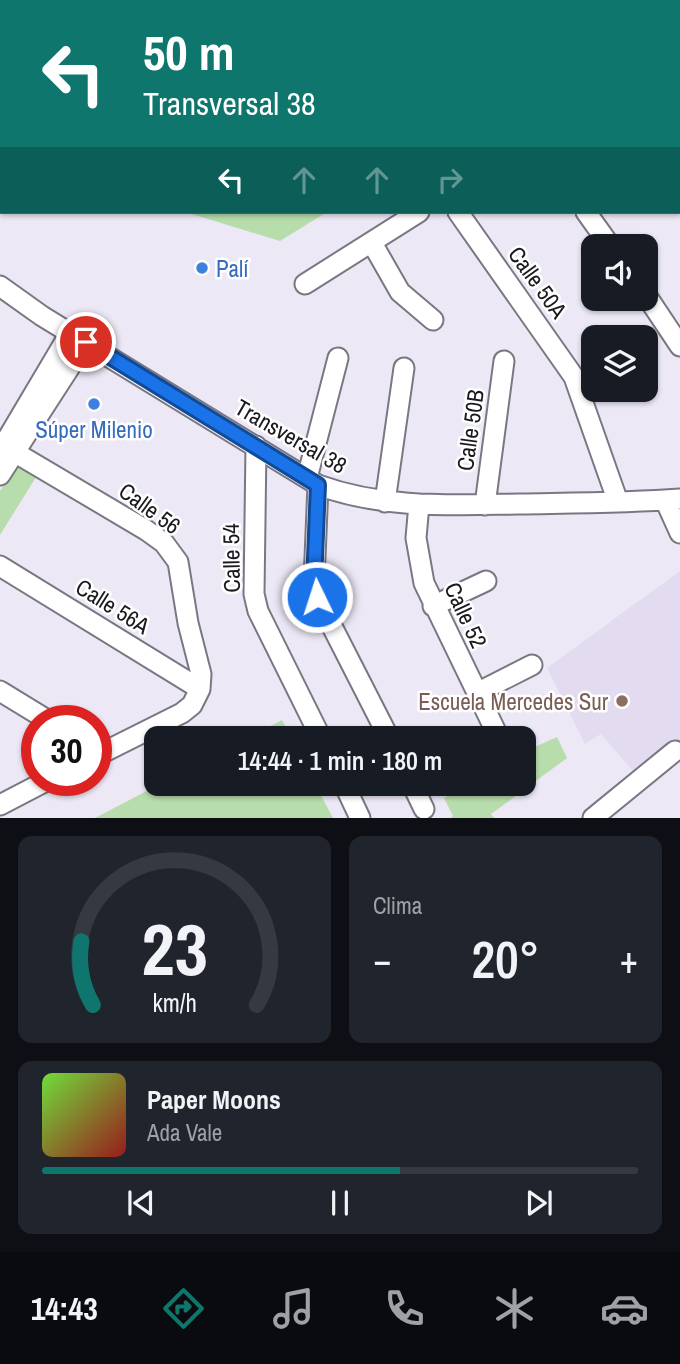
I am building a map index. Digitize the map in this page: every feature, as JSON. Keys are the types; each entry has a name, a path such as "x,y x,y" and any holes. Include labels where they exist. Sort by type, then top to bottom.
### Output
{"street":[{"path":"305,285 416,214"},
{"name":"Calle 50A","path":"459,214 574,377 618,502"},
{"path":"587,214 602,234"},
{"path":"372,243 400,292 433,320"},
{"name":"Transversal 38","path":"0,286 313,481 343,494 385,502 419,504 673,500"},
{"path":"657,311 680,346"},
{"path":"0,475 6,450 78,337"},
{"path":"338,358 313,481 314,582 317,597 382,726"},
{"name":"Calle 50B","path":"485,505 504,361"},
{"path":"385,502 404,368"},
{"name":"Calle 54","path":"256,446 254,594 258,611 315,726"},
{"name":"Calle 56","path":"6,450 164,543 178,562 183,579 188,623 201,674 200,689"},
{"path":"673,500 680,533"},
{"name":"Calle 52","path":"419,504 416,538 418,560 433,606 493,726"},
{"name":"Calle 56A","path":"0,566 200,689"},
{"path":"433,606 486,581"},
{"path":"477,693 532,665"},
{"path":"112,746 182,713 192,705 200,689"},
{"path":"0,691 23,705"},
{"path":"593,818 675,751"},
{"path":"0,805 21,794"},
{"path":"350,796 360,818"},
{"path":"418,796 424,809"}],"shaded area":[{"name":"Escuela Mercedes Sur","path":"680,571 680,741 634,772 601,734 585,744 547,668"}],"green space":[{"path":"192,214 324,214 280,241"},
{"path":"24,466 38,474 0,535 0,491 14,469"},
{"path":"282,720 285,726 270,726"},
{"path":"557,737 567,758 536,781 536,746"},
{"path":"144,792 144,796 321,796 333,818 95,818"},
{"path":"516,796 491,814 494,818 451,818 453,816 444,798"}],"place":[{"name":"Palí","path":"202,268"},
{"name":"Súper Milenio","path":"94,404"},
{"name":"Escuela Mercedes Sur","path":"622,701"}],"route":[{"path":"86,342 318,485 314,582 317,597"}]}
